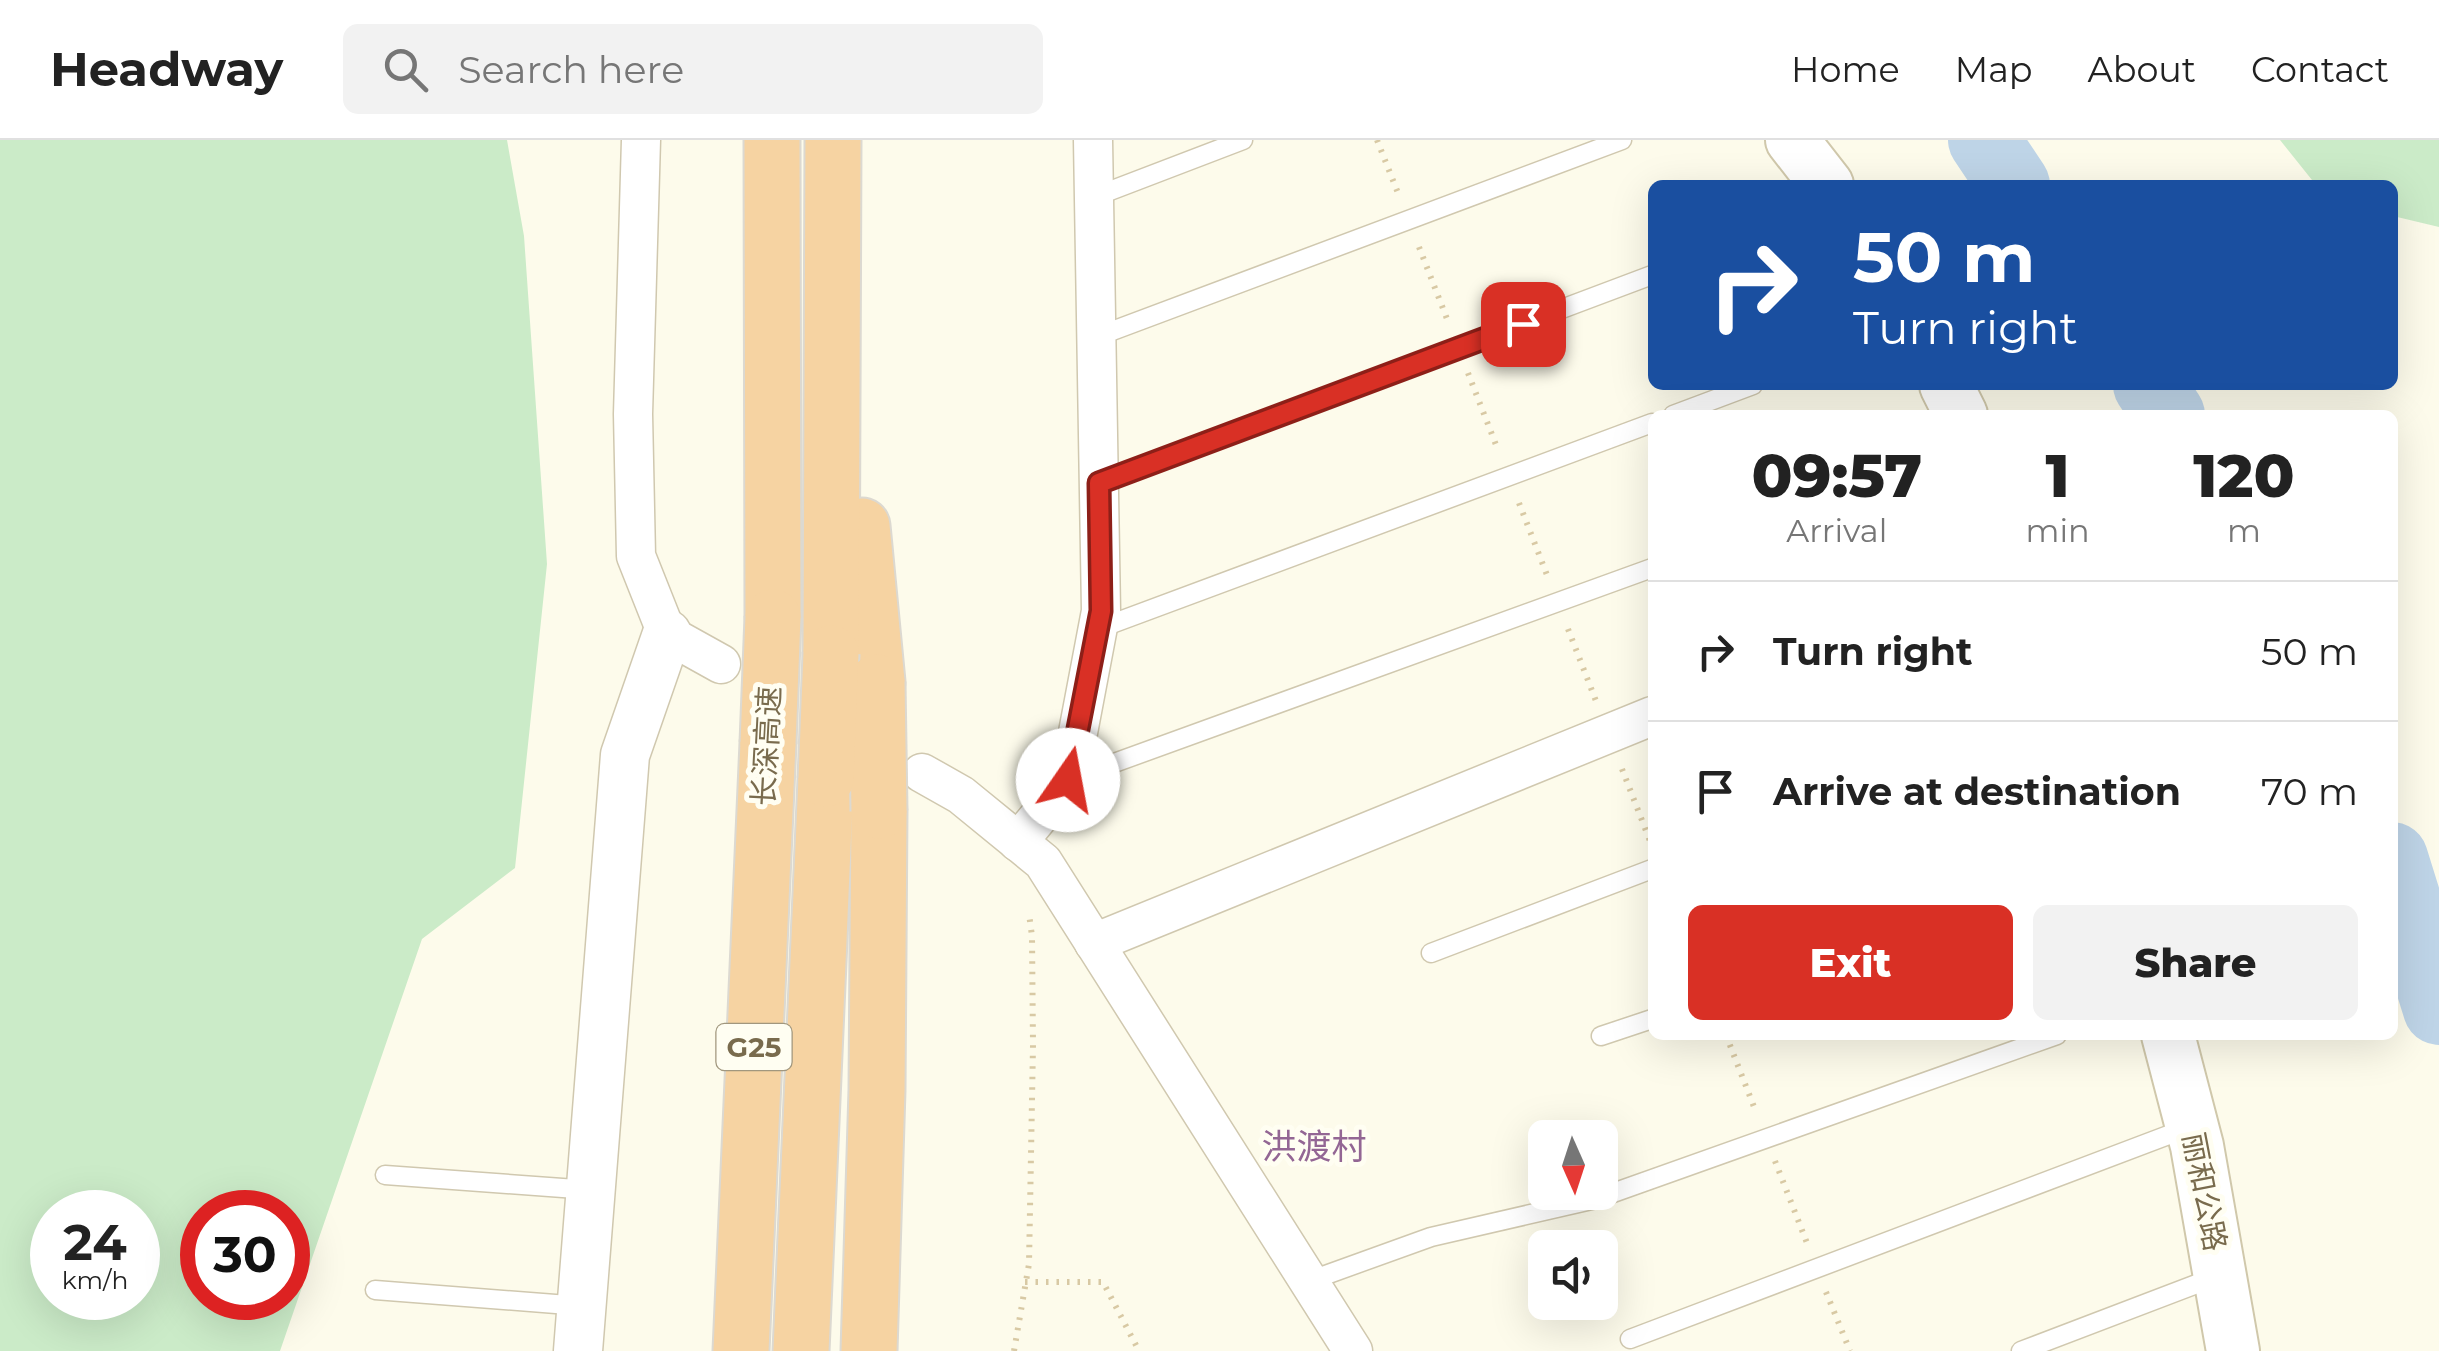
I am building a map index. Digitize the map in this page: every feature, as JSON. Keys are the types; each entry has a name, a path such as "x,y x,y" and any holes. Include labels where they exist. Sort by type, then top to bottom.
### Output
{"highway":[{"name":"长深高速","path":"741,1351 773,616 772,140"},
{"name":"长深高速","path":"801,1351 831,652 833,140"},
{"path":"830,218 878,682 878,1090 869,1351"},
{"path":"716,1351 758,951"}],"main road":[{"path":"1792,140 1823,180"},
{"name":"丽和公路","path":"2169,1040 2192,1126 2233,1351"}],"street":[{"path":"641,140 634,414 636,556 667,634 722,664"},
{"path":"1018,842 1068,780 1101,611 1093,140"},
{"path":"580,1328 625,755 667,634"},
{"path":"1094,943 1648,718"},
{"path":"922,773 960,794 1043,862 1354,1351"}],"lane":[{"path":"1094,197 1243,140"},
{"path":"1096,337 1622,140"},
{"path":"1099,483 1648,277"},
{"path":"1686,410 1740,390"},
{"path":"1098,629 1648,423"},
{"path":"1068,780 1648,569"},
{"path":"1431,953 1648,871"},
{"path":"1601,1036 1648,1020"},
{"path":"1309,1281 1431,1237 1596,1199 2043,1040"},
{"path":"1630,1339 2192,1126"},
{"path":"385,1175 591,1190"},
{"path":"2021,1351 2220,1275"},
{"path":"375,1290 580,1328"}],"path":[{"path":"1014,1351 1029,1244 1032,936 1018,842"},
{"path":"1728,1040 1850,1351"},
{"path":"1025,1282 1103,1282 1139,1351"}],"green space":[{"path":"0,140 507,140 524,236 547,564 515,868 422,939 310,1264 310,1190 180,1190 180,1320 291,1320 280,1351 0,1351"},
{"path":"2280,140 2439,140 2439,227 2398,217 2398,180 2312,180"}],"waterway":[{"path":"1984,140 2011,180"},
{"path":"2152,390 2166,410"},
{"path":"2398,877 2439,1009"}],"district":[{"name":"洪渡村","path":"1314,1147"}],"route":[{"path":"1068,780 1101,611 1099,483 1523,324"}]}
